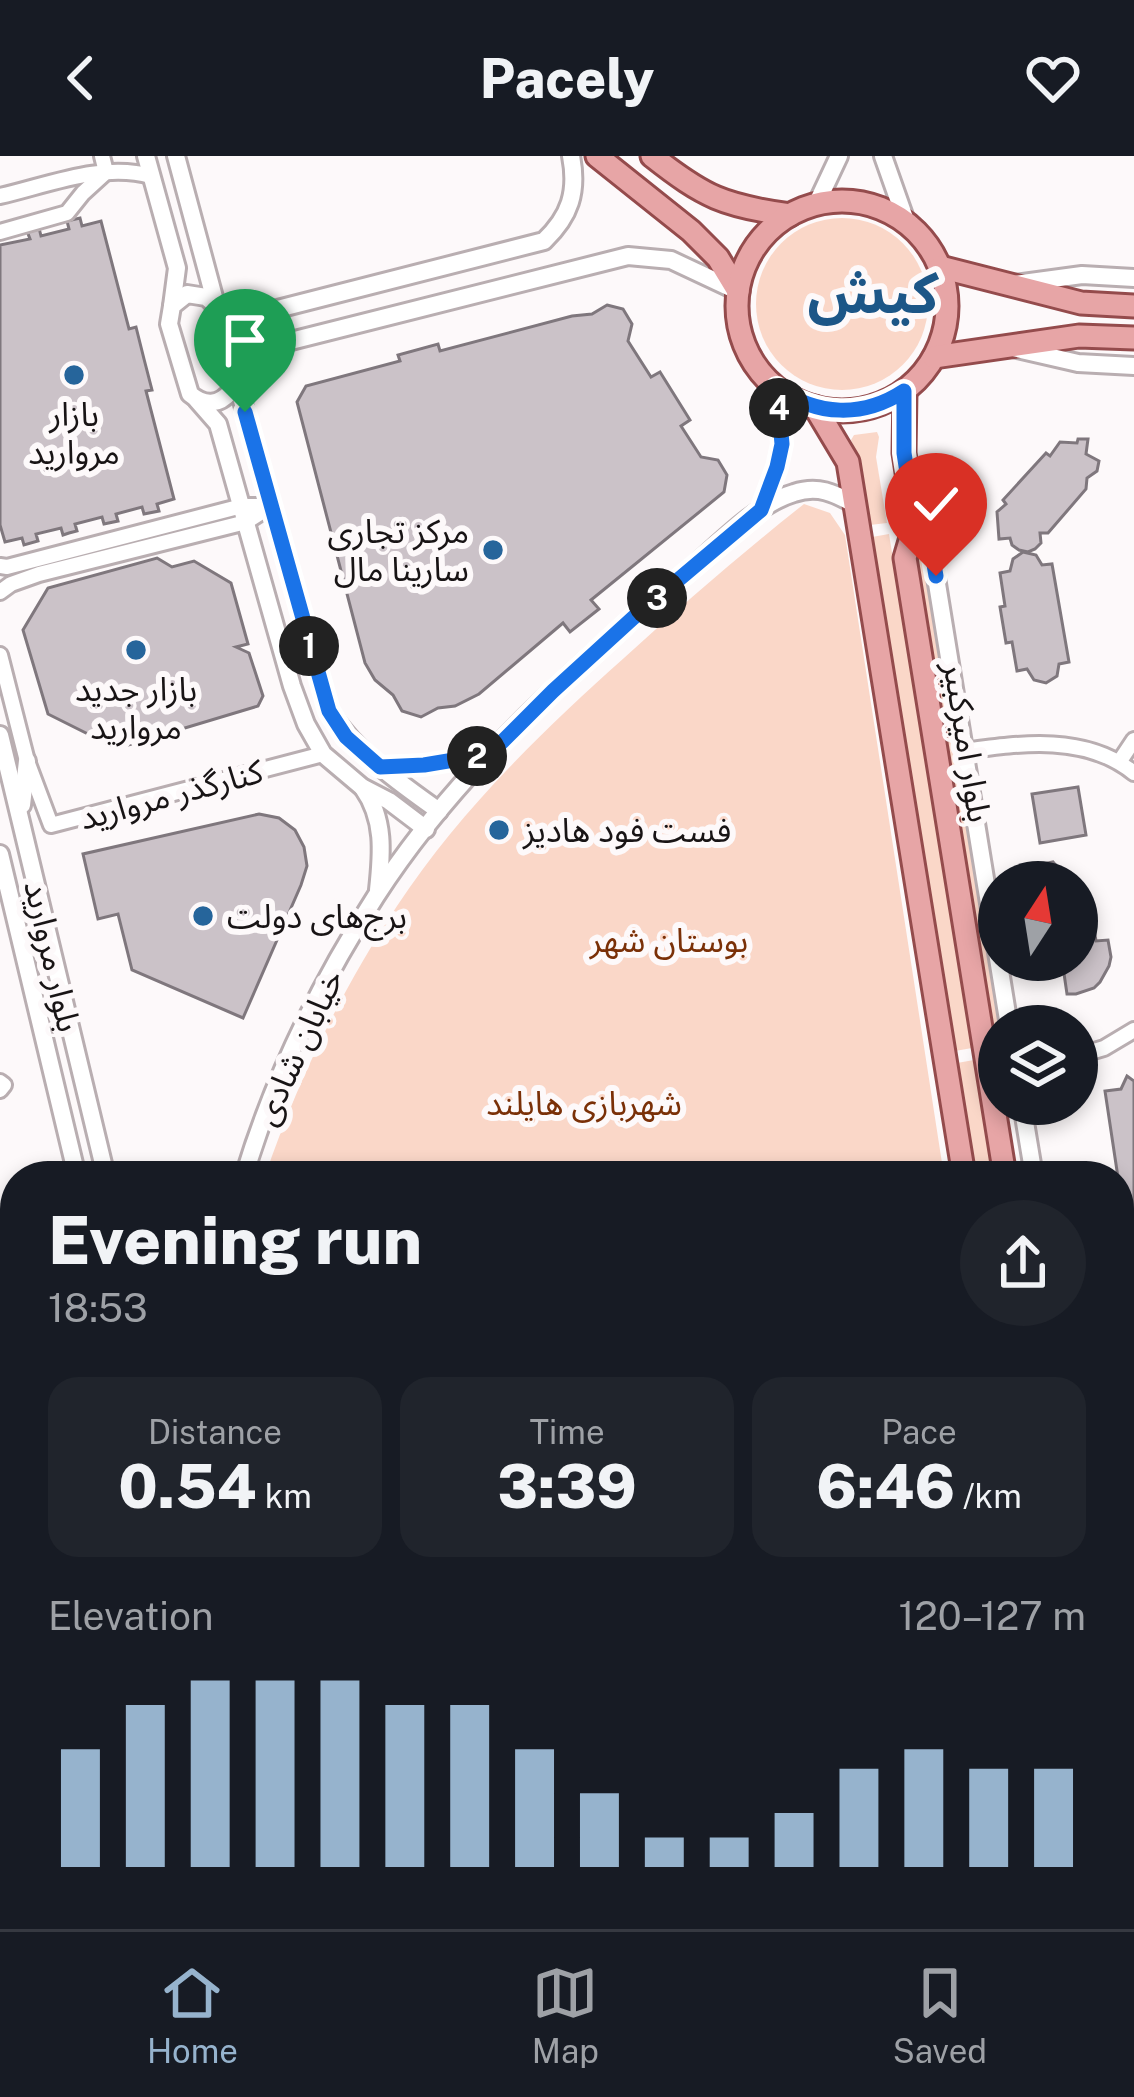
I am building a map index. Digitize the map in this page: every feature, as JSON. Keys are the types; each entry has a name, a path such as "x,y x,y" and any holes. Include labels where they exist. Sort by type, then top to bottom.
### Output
{"main road":[{"path":"597,156 691,231 718,258 738,291"},
{"path":"652,156 703,194 739,208 790,215"},
{"path":"857,202 884,210 926,243 940,267 948,306 934,357 921,376 881,404 855,410 815,407 777,388 758,369 745,345 738,291 746,265 759,241 790,215 816,205 857,202"},
{"path":"940,267 1081,303 1134,306"},
{"path":"934,357 1079,336 1134,338"},
{"name":"بلوار امیرکبیر","path":"904,391 904,453 915,524 904,558 979,1005"},
{"path":"815,407 848,462 962,1161"},
{"name":"بلوار امیرکبیر","path":"999,1125 1003,1161"}],"street":[{"path":"146,156 177,268 170,324 186,385 218,424 306,724 323,754 425,829"},
{"path":"176,156 329,711 346,737 439,811"},
{"path":"172,306 187,294 197,294 218,312 258,314 544,241 571,206 571,156"},
{"path":"816,205 839,156"},
{"path":"884,156 907,224"},
{"path":"0,196 104,164 151,176"},
{"path":"0,232 67,213 104,164"},
{"path":"197,400 206,403 225,398 234,372 267,347 628,256 671,260 738,291"},
{"path":"1003,285 1082,275 1134,278"},
{"path":"1000,345 1078,363 1134,366"},
{"path":"761,510 782,444 777,388"},
{"name":"خیابان شادی","path":"249,1161 292,1047 347,944 425,829 490,754 601,647 761,510 790,493 815,488 854,504"},
{"path":"3,577 271,506"},
{"path":"915,524 932,553 1006,1005"},
{"name":"کنارگذر مروارید","path":"0,655 27,761 51,825 323,754"},
{"name":"بلوار مروارید","path":"0,735 102,1161"},
{"path":"1120,761 1134,740"},
{"path":"964,751 1048,743 1076,746 1120,761 1134,773"},
{"path":"380,767 490,754"},
{"path":"20,818 27,761"},
{"path":"389,801 401,795 404,786"},
{"path":"362,787 373,802 381,835 375,898"},
{"name":"بلوار مروارید","path":"0,854 73,1161"},
{"path":"1098,1050 1134,1030"},
{"path":"49,1058 56,1067 66,1069 74,1063 76,1052"},
{"path":"1026,1125 1032,1161"}],"green space":[{"path":"842,218 875,224 903,243 922,271 928,304 922,337 903,365 875,384 842,390 809,384 781,365 762,337 756,304 762,271 781,243 809,224"},
{"path":"877,432 876,457 887,523 870,525 851,440 854,435"},
{"name":"بوستان شهر","path":"804,504 830,513 845,535 942,1161 271,1161 306,1071 340,1003 421,871 502,775 690,599"},
{"path":"889,534 972,1048 955,1051 872,537"},
{"path":"924,556 978,890 978,934 917,557"},
{"path":"986,981 993,981 997,1005 990,1005"},
{"path":"974,1060 978,1125 985,1125 991,1161 973,1161 957,1063"}],"building":[{"name":"بازار مروارید","path":"80,218 82,226 101,221 129,329 136,327 152,390 146,391 174,499 157,504 159,511 144,514 142,507 116,514 118,521 104,524 102,517 75,524 77,531 63,535 61,528 36,534 38,541 24,545 22,538 5,542 0,525 0,245 30,239 27,231 39,228 41,236 69,229 67,221"},
{"name":"مرکز تجاری سارینا مال","path":"607,305 623,309 632,324 628,341 651,377 660,372 690,420 681,426 701,457 718,460 727,475 724,492 591,600 599,609 570,632 563,623 479,694 421,717 402,711 365,663 297,402 306,386 400,361 398,355 438,344 440,351 592,314"},
{"path":"1088,439 1086,454 1099,461 1097,471 1087,478 1086,489 1048,533 1040,533 1041,543 1035,549 1019,550 1010,538 999,539 997,512 1006,504 1003,500 1046,453 1050,456 1060,442 1077,443"},
{"path":"1023,552 1036,555 1042,565 1052,564 1069,662 1059,664 1057,676 1046,683 1034,680 1027,669 1017,671 1012,642 1006,643 1000,573 1010,571 1013,559"},
{"name":"بازار جدید مروارید","path":"157,558 172,567 194,561 231,583 248,644 236,647 249,653 263,696 258,706 112,746 48,714 23,630 48,588"},
{"path":"1078,787 1086,835 1040,843 1032,794"},
{"name":"برج‌های دولت","path":"259,814 279,818 295,830 307,866 243,1018 132,970 118,914 98,919 83,854"},
{"path":"1108,940 1111,957 1100,982 1067,994 1065,981 1098,981 1098,941"},
{"path":"1127,1076 1134,1081 1134,1161 1116,1161 1105,1091 1121,1089"}],"place":[{"name":"بازار مروارید","path":"74,375"},
{"name":"مرکز تجاری سارینا مال","path":"493,550"},
{"name":"بازار جدید مروارید","path":"136,650"},
{"name":"فست فود هادیز","path":"499,830"},
{"name":"برج‌های دولت","path":"203,916"}],"district":[{"name":"كيش","path":"873,293"}],"route":[{"path":"245,412 329,711 346,737 380,767 490,754 633,618 761,510 782,444 777,388 815,407 842,411 881,404 904,391 904,453 915,524 932,553 936,576"}],"park label":[{"name":"شهربازی هایلند","path":"584,1103"}]}
